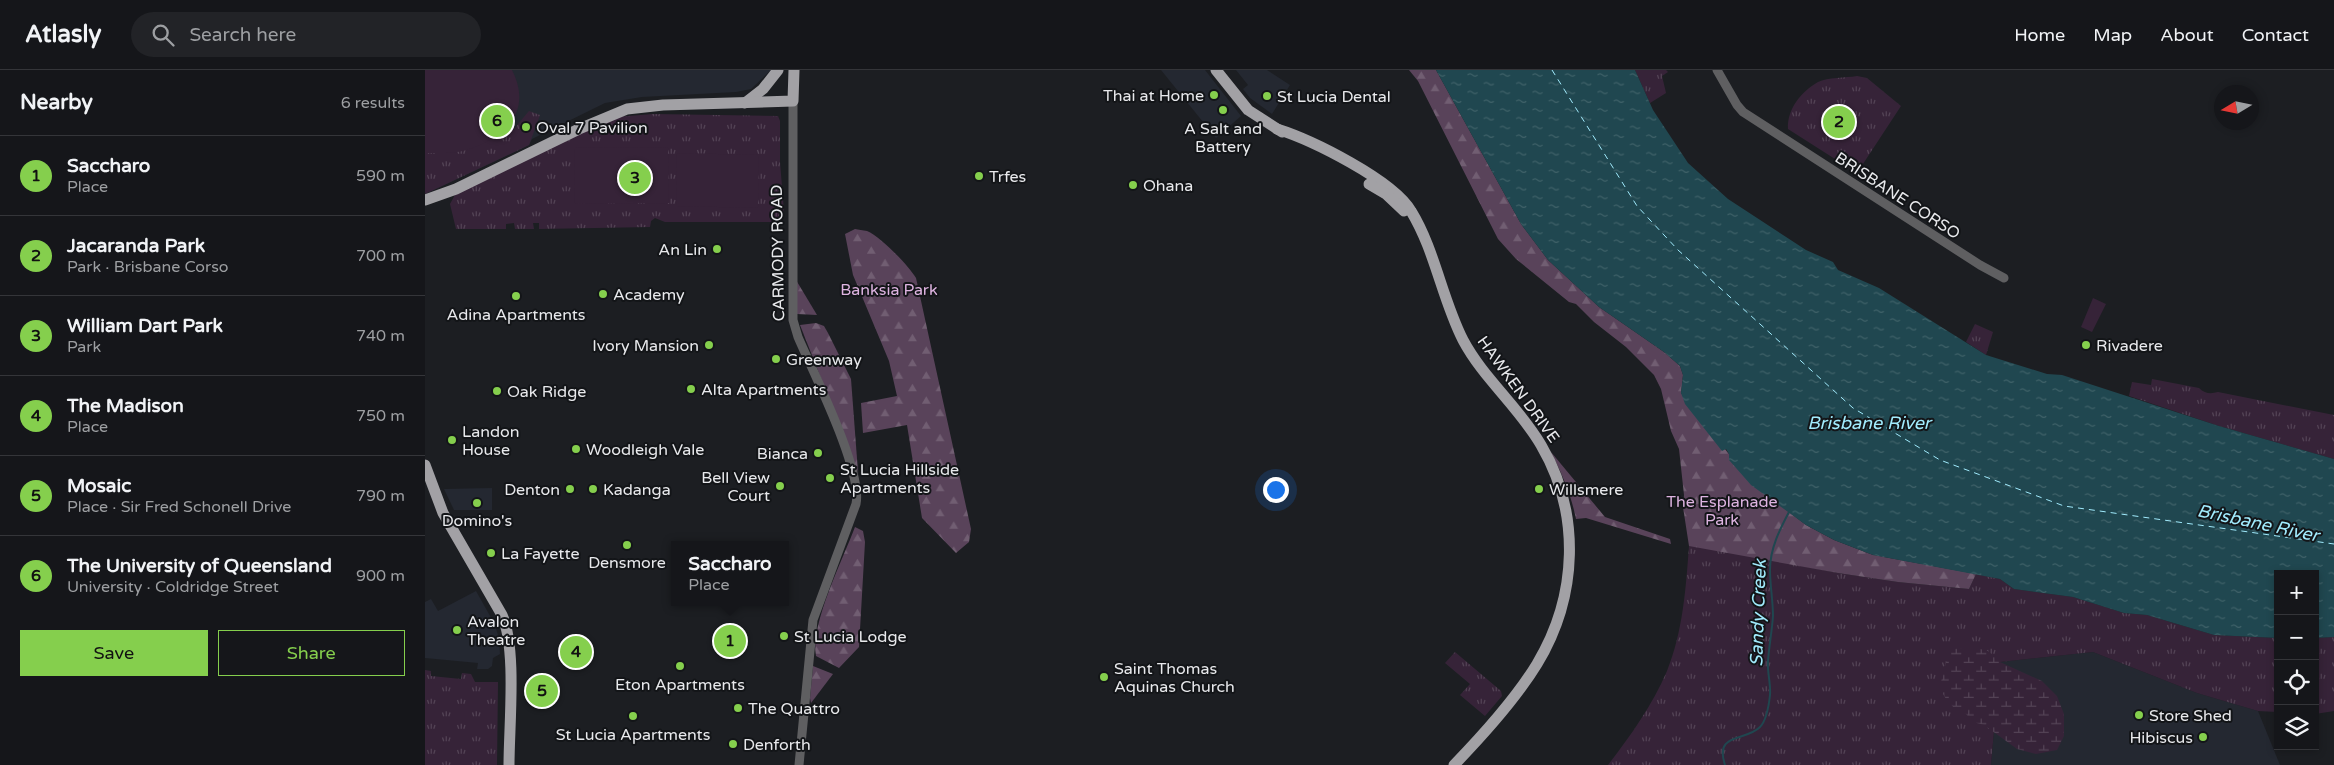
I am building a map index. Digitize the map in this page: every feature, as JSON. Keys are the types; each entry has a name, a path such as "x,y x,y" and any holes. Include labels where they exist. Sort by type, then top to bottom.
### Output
{"main road":[{"path":"745,103 763,89 778,70"},
{"name":"CARMODY ROAD","path":"787,70 790,101"},
{"name":"CARMODY ROAD","path":"790,101 794,70"},
{"name":"HAWKEN DRIVE","path":"1216,70 1248,110 1381,191 1399,206 1419,229 1454,320 1466,345 1532,430 1552,465 1563,493 1569,533 1568,580 1556,624 1549,642 1529,677 1458,765"},
{"path":"425,200 456,189 617,112 649,105 790,101"},
{"path":"425,465 443,513 502,615 507,628 510,651 509,765"},
{"name":"HAWKEN DRIVE","path":"1454,765 1467,752"}],"street":[{"name":"BRISBANE CORSO","path":"1717,70 1743,112 1980,265 2004,278"},
{"name":"CARMODY ROAD","path":"790,101 789,155 792,171 793,320 798,337 845,449 857,492 851,517 813,620 799,765"}],"shaded area":[{"path":"425,70 771,70 751,89 736,92 642,97 605,103 532,139 529,145 425,194"},
{"path":"1161,70 1205,70 1241,116 1216,138"},
{"path":"1236,70 1267,70 1290,85 1272,114 1250,98 1243,89 1248,85"},
{"path":"492,488 492,510 454,510 444,489"},
{"path":"476,591 494,623 499,638 500,654 493,658 492,666 488,669 477,669 478,663 425,658 425,602 431,599 438,611"},
{"path":"2093,652 2197,693 2258,711 2280,765 1991,765 2000,662"}],"green space":[{"path":"425,70 508,70 513,130 529,111 540,115 529,145 425,194"},
{"path":"425,70 512,70 518,85 519,98 517,110 512,120 504,130 481,145 451,153 425,153"},
{"name":"The Esplanade Park","path":"1409,70 1436,70 1521,224 1548,260 1599,307 1664,352 1680,366 1683,375 1681,393 1729,454 1785,509 1806,525 1834,540 1873,555 1976,574 1969,589 1898,582 1838,573 1689,546 1683,507 1684,495 1679,449 1671,431 1661,389 1654,375 1626,347 1594,322 1576,304 1569,302 1516,259 1498,239 1418,81"},
{"path":"1635,70 1666,70 1668,72 1662,76 1666,93 1650,103"},
{"path":"1857,76 1867,78 1901,106 1857,173 1788,129 1788,122 1796,102 1818,82 1827,79"},
{"path":"653,114 778,116 780,121 780,162 784,212 779,222 665,222 655,218 651,221 650,227 539,229 539,223 533,223 534,229 515,229 514,223 506,224 506,229 456,229 450,204 456,193 616,117"},
{"path":"668,147 669,203 575,204 574,148"},
{"path":"677,153 759,155 758,208 676,206"},
{"name":"Banksia Park","path":"855,229 873,234 887,245 916,278 971,529 969,542 956,553 922,518 907,425 863,433 861,403 897,396 889,361 853,275 845,234"},
{"path":"796,280 817,315 797,314"},
{"path":"2093,298 2106,304 2092,332 2081,327"},
{"path":"816,323 824,326 851,379 858,472 800,325"},
{"path":"1975,324 1993,332 1986,355 1966,342"},
{"path":"2152,379 2199,388 2208,393 2218,392 2334,415 2334,459 2219,426 2129,396 2132,382 2151,385"},
{"path":"1551,452 1605,517 1670,539 1671,544 1586,518 1576,519 1566,484"},
{"path":"855,527 863,531 865,542 859,647 839,668 816,656 815,643 829,592"},
{"path":"1694,545 1838,573 1898,582 1969,589 1976,574 2000,579 2014,589 2073,597 2124,613 2147,615 2214,635 2274,638 2274,712 2258,711 2197,693 2093,652 2000,662 1991,765 1608,765 1641,720 1667,671 1680,625 1689,546"},
{"path":"2334,637 2334,711 2319,713 2319,660 2319,638"},
{"path":"1973,647 1988,651 2000,662 2042,681 2057,696 2064,714 2064,736 2057,750 2036,754 2017,749 1984,725 1973,722 1966,714 1955,709 1946,699 1940,689 1949,652 1953,649"},
{"path":"1455,652 1501,691 1502,696 1485,716 1460,695 1470,684 1445,663"},
{"path":"813,666 833,674 811,703 810,698"},
{"path":"425,670 431,671 431,676 461,679 462,673 471,674 475,682 498,682 497,765 425,765"}],"water":[{"name":"Brisbane River","path":"1436,70 1635,70 1653,110 1688,163 1728,199 1806,250 1833,262 1838,270 1879,288 1986,355 2047,374 2062,375 2219,426 2334,459 2334,637 2319,638 2319,570 2274,570 2274,638 2214,635 2147,615 2124,613 2073,597 2014,589 2000,579 1873,555 1834,540 1806,525 1751,485 1729,460 1729,454 1726,449 1722,451 1685,404 1681,393 1683,375 1680,366 1664,352 1599,307 1548,260 1521,224"}],"waterway":[{"name":"Sandy Creek","path":"1725,765 1723,755 1727,742 1754,732 1764,721 1767,712 1770,699 1768,661 1773,616 1770,562 1776,539 1790,510"}],"ferry route":[{"path":"1552,70 1637,206 1678,250 1853,408 1940,460 2064,506 2334,544"}],"place":[{"name":"Thai at Home","path":"1214,95"},
{"name":"St Lucia Dental","path":"1267,96"},
{"name":"A Salt and Battery","path":"1223,110"},
{"name":"The University of Queensland","path":"497,121"},
{"name":"Jacaranda Park","path":"1839,122"},
{"name":"Oval 7 Pavilion","path":"526,127"},
{"name":"Trfes","path":"979,176"},
{"name":"William Dart Park","path":"635,178"},
{"name":"Ohana","path":"1133,185"},
{"name":"An Lin","path":"717,249"},
{"name":"Academy","path":"603,294"},
{"name":"Adina Apartments","path":"516,296"},
{"name":"Ivory Mansion","path":"709,345"},
{"name":"Rivadere","path":"2086,345"},
{"name":"Greenway","path":"776,359"},
{"name":"Alta Apartments","path":"691,389"},
{"name":"Oak Ridge","path":"497,391"},
{"name":"Landon House","path":"452,440"},
{"name":"Woodleigh Vale","path":"576,449"},
{"name":"Bianca","path":"818,453"},
{"name":"St Lucia Hillside Apartments","path":"830,478"},
{"name":"Bell View Court","path":"780,486"},
{"name":"Denton","path":"570,489"},
{"name":"Kadanga","path":"593,489"},
{"name":"Willsmere","path":"1539,489"},
{"name":"Domino's","path":"477,503"},
{"name":"Densmore","path":"627,545"},
{"name":"La Fayette","path":"491,553"},
{"name":"Avalon Theatre","path":"457,630"},
{"name":"St Lucia Lodge","path":"784,636"},
{"name":"Saccharo","path":"730,641"},
{"name":"The Madison","path":"576,652"},
{"name":"Eton Apartments","path":"680,666"},
{"name":"Saint Thomas Aquinas Church","path":"1104,677"},
{"name":"Mosaic","path":"542,691"},
{"name":"The Quattro","path":"738,708"},
{"name":"Store Shed","path":"2139,715"},
{"name":"St Lucia Apartments","path":"633,716"},
{"name":"Hibiscus","path":"2203,737"},
{"name":"Denforth","path":"733,744"}]}
